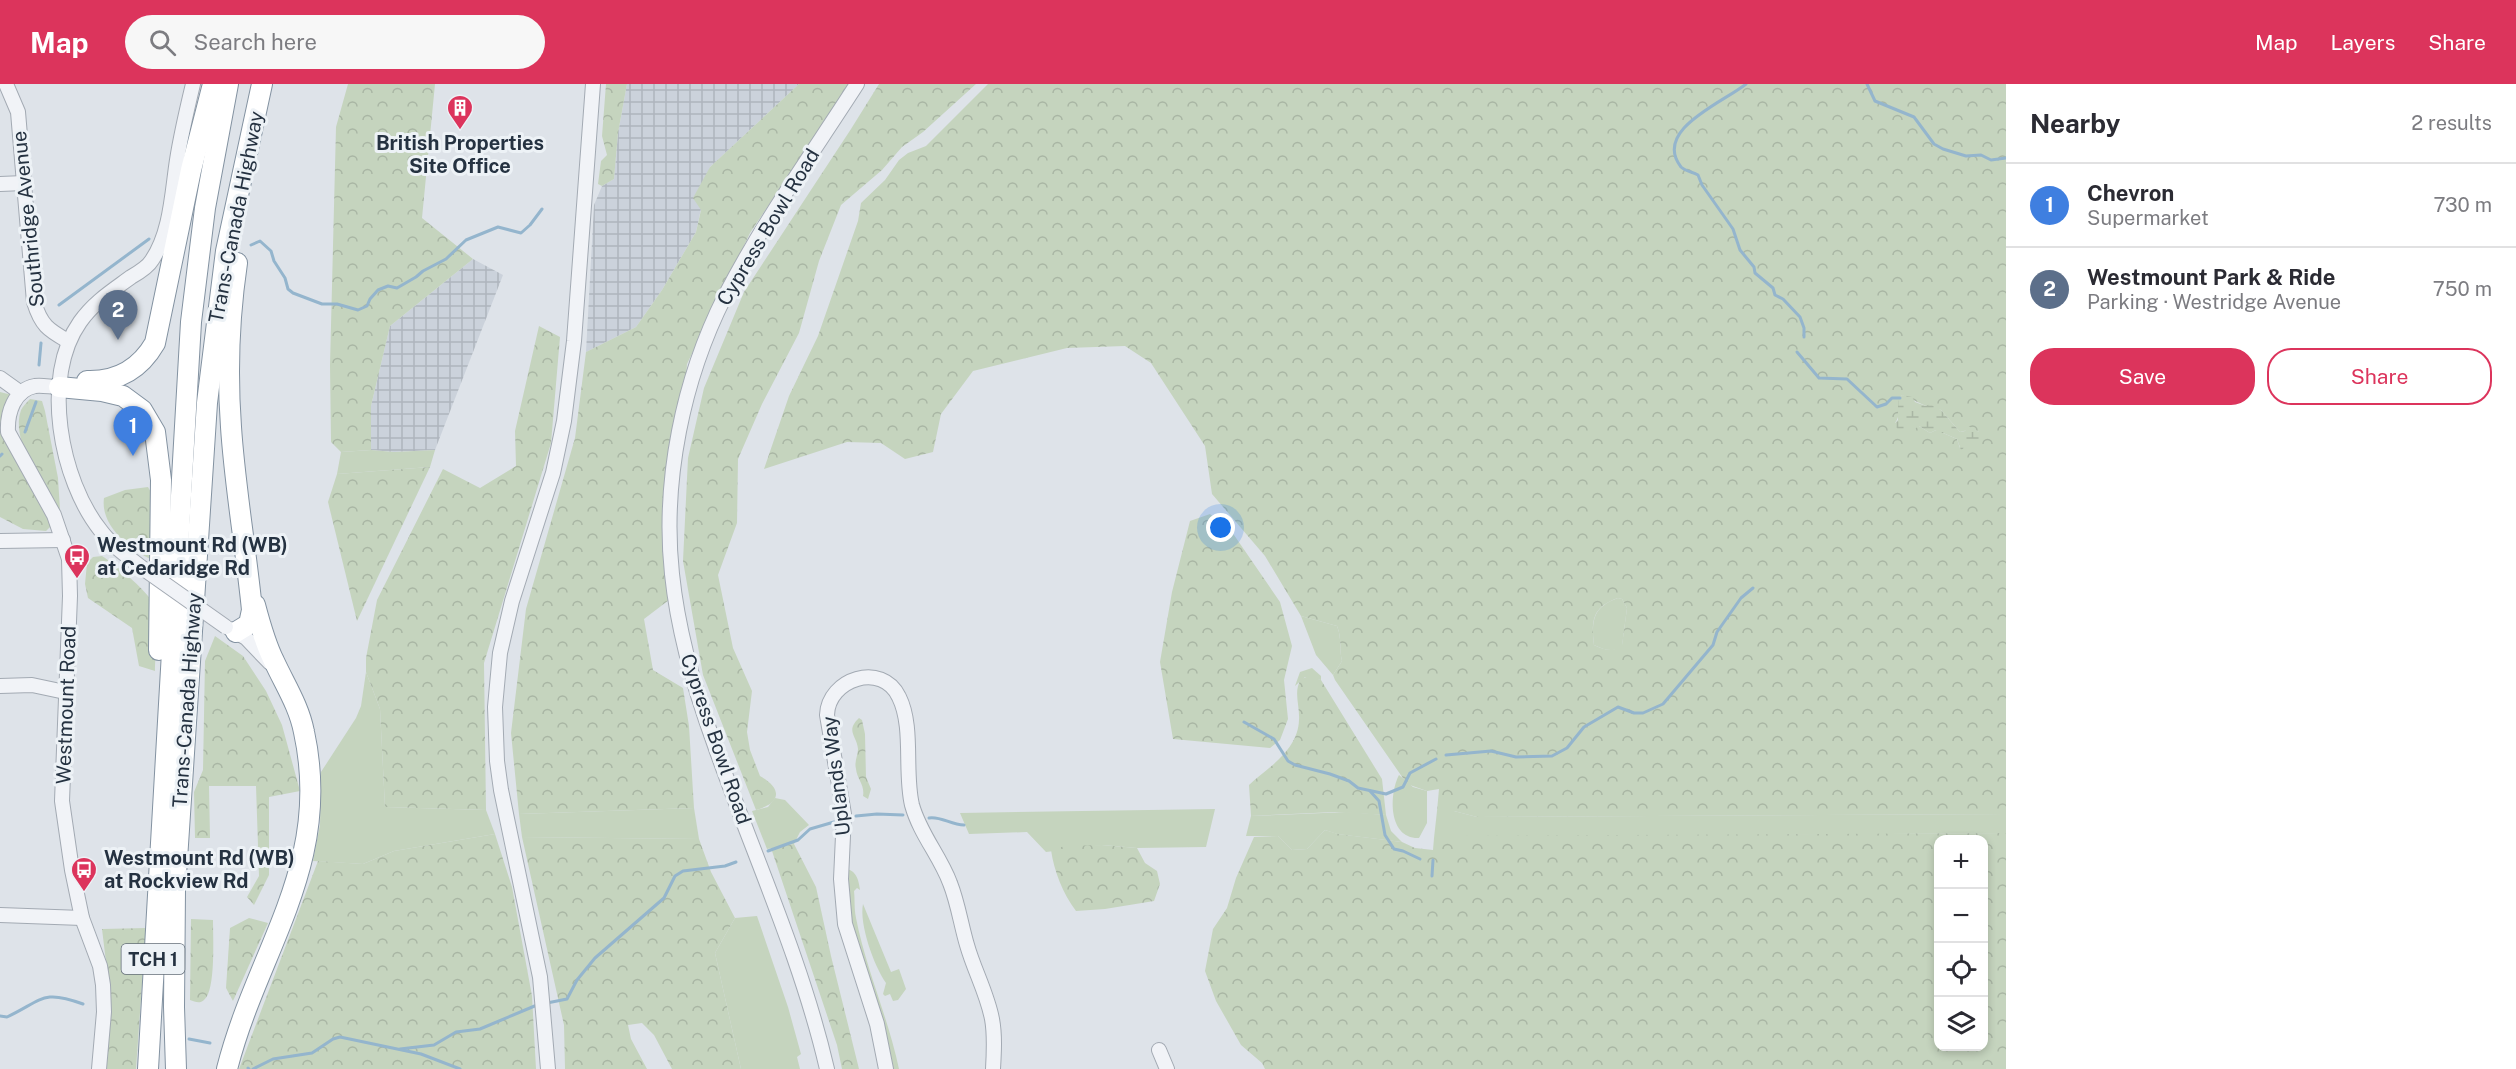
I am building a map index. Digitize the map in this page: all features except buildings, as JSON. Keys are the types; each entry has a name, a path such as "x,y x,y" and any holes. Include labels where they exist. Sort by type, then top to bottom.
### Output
{"highway":[{"path":"59,387 73,380 95,381 118,377 140,363 155,343 191,170 213,84"},
{"name":"Trans-Canada Highway","path":"148,1069 159,848 192,312 204,208 228,84"},
{"name":"Trans-Canada Highway","path":"176,1069 175,890 207,403 225,251 262,84"},
{"path":"231,629 249,624 252,618 250,582 231,429 229,343 234,284 244,214 268,84"},
{"path":"59,387 102,391 123,396 142,410 150,420 158,444 162,490 158,720 159,848"},
{"path":"227,1069 242,1022 284,920 301,868 309,818 308,756 300,716 267,648 250,582"}],"street":[{"name":"Southridge Avenue","path":"6,84 18,112 34,302 39,320 48,330 68,341"},
{"path":"193,84 183,123 168,216 152,262 92,307 68,341 59,387 61,431 68,464 81,499 100,531 120,552 262,653 289,690"},
{"path":"548,1069 540,977 501,790 495,707 506,627 552,473 564,421 574,341 593,84"},
{"name":"Cypress Bowl Road","path":"827,1069 801,978 715,747 683,642 672,571 671,499 682,418 697,364 724,298 759,235 856,84"},
{"path":"0,184 24,183"},
{"path":"0,378 21,393 32,386 59,387"},
{"name":"Westmount Road","path":"21,393 9,413 8,432 54,515 69,560 70,596 62,801 82,918 98,959 103,985 104,1012 99,1069"},
{"path":"0,534 21,537 62,537"},
{"path":"0,541 21,537"},
{"name":"Uplands Way","path":"886,1069 877,1024 845,924 841,879 844,814 827,715 827,707 836,691 849,681 864,677 879,680 893,688 899,695 903,707 908,782 913,807 927,843 951,885 968,948 988,1002 993,1029 993,1069"},
{"path":"0,686 32,685 65,692"},
{"path":"0,915 82,918"},
{"path":"1160,1050 1167,1069"}],"shaded area":[{"path":"627,84 799,84 710,167 696,232 662,290 636,327 586,352 594,205 602,186 614,179 618,133"},
{"path":"473,259 503,275 435,450 394,452 371,450 371,406 390,326"}],"green space":[{"path":"348,84 435,84 422,218 473,259 390,326 371,406 371,450 341,452 331,442 330,365 336,127"},
{"path":"606,84 627,84 618,133 614,179 602,186 598,184 601,161 607,155 602,136"},
{"path":"799,84 849,84 750,233 687,364 669,600 644,619 653,670 683,688 689,726 694,808 519,814 511,733 526,609 575,438 586,352 636,327 662,290 696,232 701,210 693,198 710,167"},
{"path":"879,84 976,84 923,132 902,147 882,170 841,205 819,261 799,333 762,404 738,459 737,523 718,575 733,648 752,691 747,732 750,750 760,776 772,785 776,795 771,803 756,810 703,675 683,561 688,458 704,388 744,292"},
{"path":"988,84 2006,84 2006,814 1477,817 1454,811 1437,811 1439,789 1427,791 1407,784 1335,680 1333,675 1342,661 1337,626 1301,616 1265,556 1212,494 1205,446 1151,363 1125,346 1067,348 973,371 941,414 933,452 905,459 881,443 847,442 764,469 789,396 818,336 858,221 861,203 885,180 899,160 908,153 926,146","holes":["1902,395 1941,410 1960,432 1972,429 1979,432 1968,444 1960,448 1957,439 1936,430 1930,433 1919,426 1895,423","1618,598 1622,599 1627,608 1622,645 1612,650 1594,645 1593,628 1596,615 1603,605"]},
{"path":"539,326 560,337 551,443 484,663 486,810 385,807 380,709 366,672 366,658 377,600 443,469 480,488 516,466 515,431"},
{"path":"0,392 12,395 3,418 6,444 51,520 51,526 46,531 23,529 0,517"},
{"path":"1902,395 1912,397 1915,402 1926,406 1930,404 1941,410 1960,432 1965,431 1968,426 1979,432 1980,441 1973,442 1961,450 1957,439 1937,433 1936,430 1930,433 1919,426 1907,434 1898,431 1895,423 1898,420 1898,400"},
{"path":"30,399 42,401 45,411 58,478 60,510 37,476 20,435 21,410"},
{"path":"371,450 394,452 435,450 430,467 337,474 341,452"},
{"path":"430,467 357,621 328,502 337,474"},
{"path":"148,487 153,496 152,560 135,550 118,535 107,518 104,508 104,498 125,490"},
{"path":"1210,514 1234,535 1280,602 1292,646 1284,680 1288,719 1280,740 1270,748 1173,739 1160,662 1172,592 1190,521"},
{"path":"102,556 141,588 156,609 155,671 139,666 132,628 88,598 85,584 87,563 93,557"},
{"path":"1618,598 1622,599 1627,608 1622,646 1612,650 1594,645 1593,628 1599,610"},
{"path":"1301,616 1337,626 1342,661 1333,675 1316,655"},
{"path":"215,636 243,656 266,691 282,725 300,791 269,797 269,875 254,905 247,897 259,876 256,786 209,786 210,838 195,838 194,792 203,770 205,661"},
{"path":"1312,668 1321,676 1321,680 1305,677 1295,686 1300,672"},
{"path":"366,672 380,709 385,807 486,810 495,834 394,851 363,864 313,861 320,825 321,772 356,718 361,706"},
{"path":"1309,676 1321,680 1382,779 1386,815 1335,812 1251,816 1249,785 1281,757 1294,740 1299,720 1297,689 1301,679"},
{"path":"859,718 862,720 865,734 866,777 871,789 868,799 863,796 857,773 858,749 852,730"},
{"path":"1399,775 1413,787 1427,791 1427,823 1419,838 1409,836 1396,824 1393,804"},
{"path":"775,798 785,800 809,825 800,832 794,844 767,849 752,811 768,807"},
{"path":"694,808 699,839 522,837 519,814"},
{"path":"1215,809 1206,847 1137,848 1102,845 1046,852 1027,832 969,834 960,813"},
{"path":"1437,811 1454,811 1477,817 2006,814 2006,833 1434,838"},
{"path":"1347,812 1386,815 1391,831 1402,842 1337,834 1325,830 1307,849 1292,850 1278,836 1246,836 1251,816"},
{"path":"1325,830 1338,834 1402,842 1415,848 1433,850 1434,838 1453,836 2006,833 2006,1069 1265,1069 1262,1063 1241,1045 1216,1001 1205,971 1213,929 1227,908 1236,878 1254,837 1278,836 1292,850 1307,849"},
{"path":"495,834 512,887 532,996 536,1069 239,1069 318,861 363,864 394,851"},
{"path":"522,837 699,839 711,872 735,918 715,953 741,1069 672,1069 654,1035 642,1023 628,1025 631,1039 647,1069 565,1069 564,1025"},
{"path":"794,844 816,887 859,1069 842,1069 837,1045 771,848"},
{"path":"1102,845 1137,848 1145,863 1157,871 1160,884 1154,901 1076,911 1060,882 1051,850 1065,846"},
{"path":"847,869 855,874 859,884 860,890 857,888 854,891 856,918 899,1069 892,1069 882,1024 850,920"},
{"path":"863,904 891,972 899,969 906,989 898,1000 893,1001 890,994 885,996 883,994 886,983 868,945 863,922"},
{"path":"757,916 788,1007 801,1054 797,1057 800,1069 741,1069 715,953 735,918"},
{"path":"249,918 268,923 233,1001 226,988 230,928"},
{"path":"191,919 213,920 212,975 208,995 199,1002 190,1000"},
{"path":"146,928 136,1069 106,1069 110,995 102,929"}],"waterway":[{"path":"1746,84 1694,118 1683,129 1676,141 1675,154 1681,167 1698,175 1702,185 1733,229 1740,250 1754,267 1755,273 1773,288 1775,295 1783,299 1800,317 1804,337"},
{"path":"1867,84 1875,101 1914,117 1934,144 1943,149 1966,156 1981,155 1991,160 2006,158"},
{"path":"251,245 260,241 271,251 288,289 293,293 322,304 337,304 358,310 367,306 378,290 388,286 397,288 446,259 466,240 498,227 521,233 542,209"},
{"path":"59,305 149,239"},
{"path":"39,365 41,343"},
{"path":"1797,352 1819,378 1847,379 1877,407 1886,404 1892,398 1900,398"},
{"path":"25,432 36,402"},
{"path":"1446,755 1491,751 1516,757 1552,756 1567,748 1584,727 1618,707 1634,713 1643,713 1663,704 1713,645 1717,632 1741,598 1753,588"},
{"path":"1244,722 1274,739 1288,761 1295,765 1330,774 1349,781 1358,788 1386,794 1403,787 1410,773 1436,759"},
{"path":"1370,791 1379,801 1385,835 1394,849 1420,859"},
{"path":"856,816 903,815"},
{"path":"929,818 964,825"},
{"path":"768,851 798,840 810,829 834,822"},
{"path":"1432,876 1433,860"},
{"path":"547,1003 567,999 577,980 595,958 664,898 675,876 683,871 725,866 736,862"},
{"path":"0,1016 7,1017 43,998 59,997 83,1004"},
{"path":"400,1049 434,1045 456,1032 480,1029 537,1005"},
{"path":"253,1069 273,1059 312,1053 340,1037 421,1054 460,1069"},
{"path":"189,1039 210,1043"}],"place":[{"name":"British Properties Site Office","path":"460,131"},
{"name":"Westmount Park & Ride","path":"118,340"},
{"name":"Chevron","path":"133,456"},
{"name":"Westmount Rd (WB) at Cedaridge Rd","path":"77,580"},
{"name":"Westmount Rd (WB) at Rockview Rd","path":"84,893"}]}
